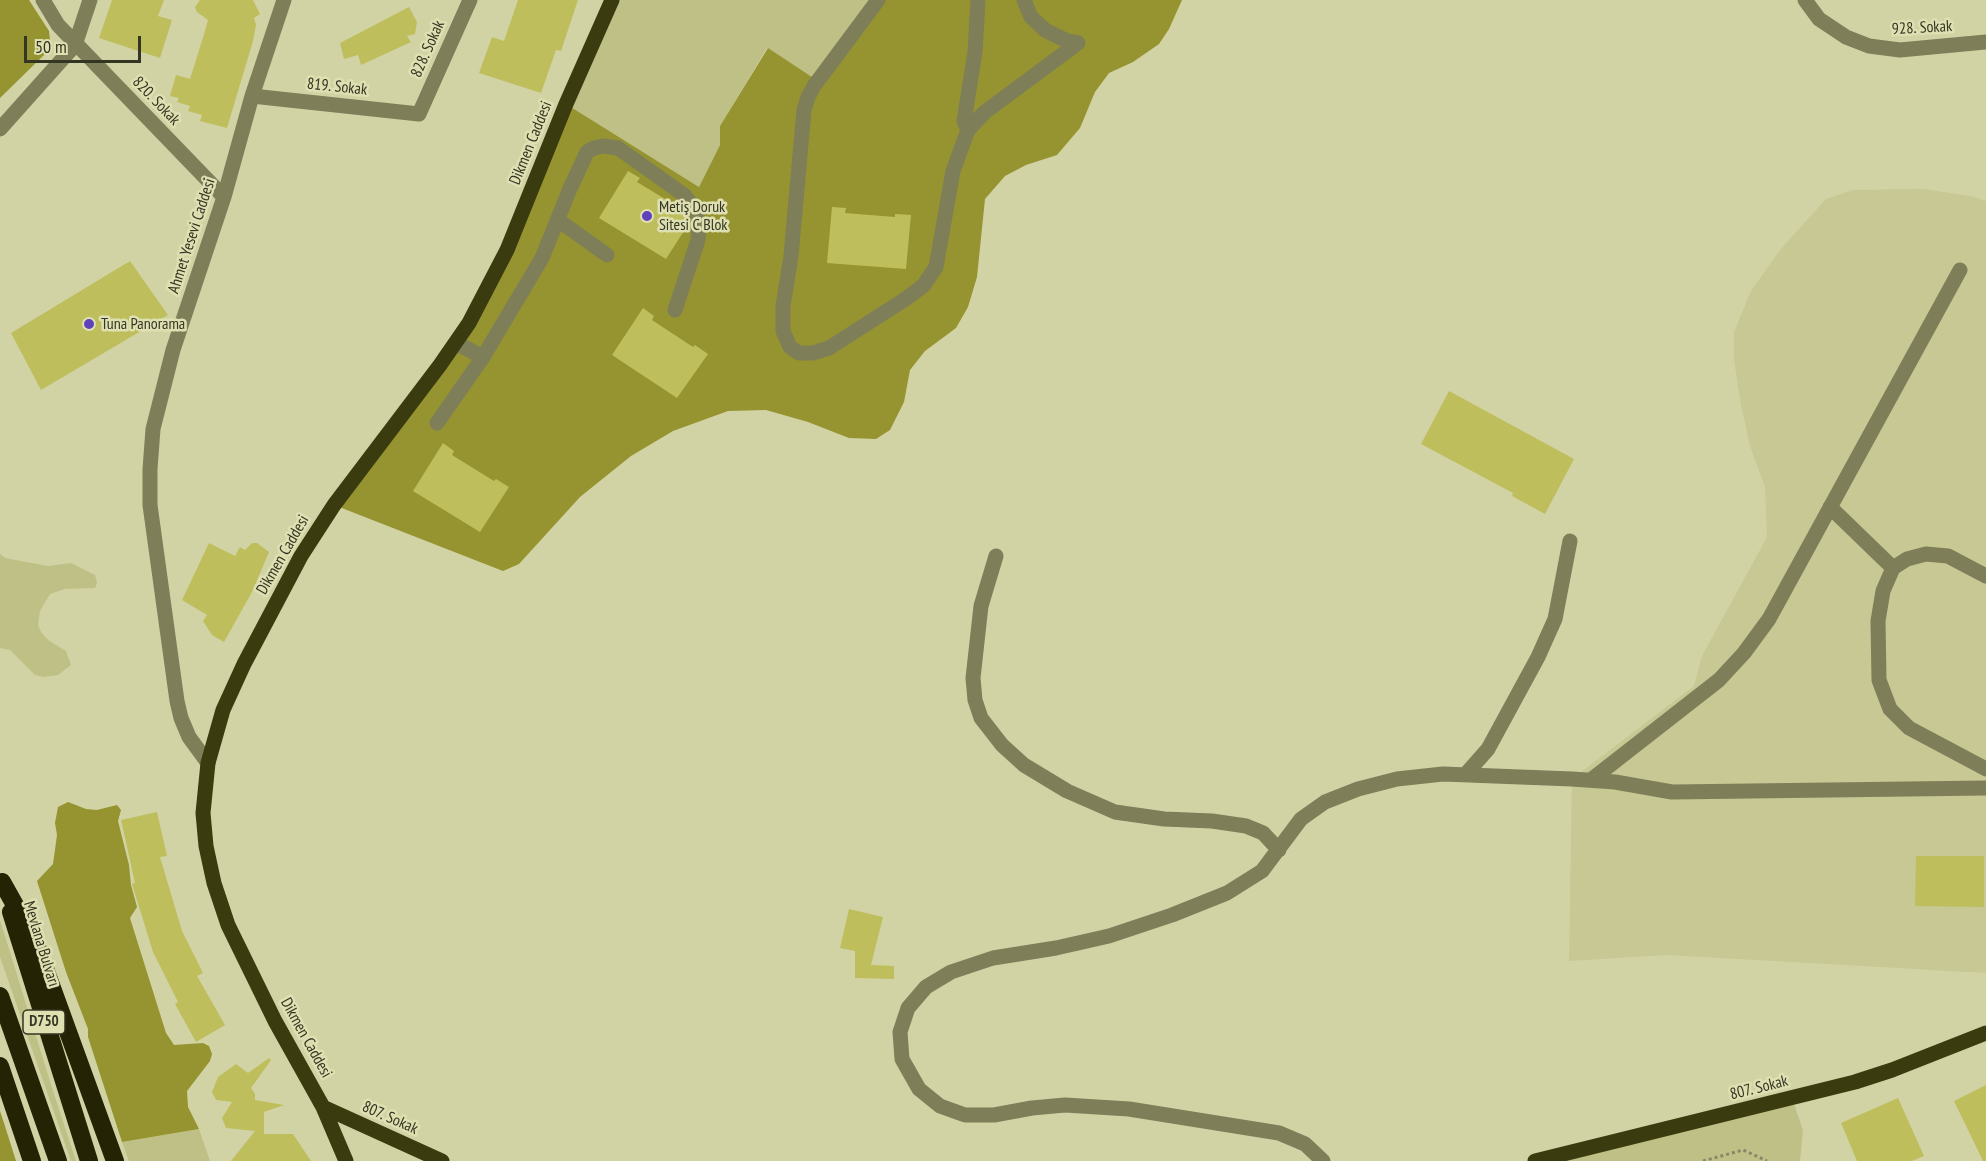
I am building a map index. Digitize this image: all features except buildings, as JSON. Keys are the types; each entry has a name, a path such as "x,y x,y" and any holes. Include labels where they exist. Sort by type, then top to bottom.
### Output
{"highway":[{"name":"Mevlana Bulvarı","path":"1,879 89,1161"},
{"path":"1,879 35,941 115,1161"},
{"name":"D750","path":"0,996 58,1161"},
{"path":"0,1066 32,1161"}],"main road":[{"name":"Dikmen Caddesi","path":"346,1161 323,1107 252,975 228,925 214,883 206,846 203,813 208,763 223,710 244,664 301,556 334,505 469,323 507,250 570,94 612,0"},
{"name":"807. Sokak","path":"1535,1161 1855,1082 1986,1033"},
{"name":"807. Sokak","path":"323,1107 442,1161"}],"street":[{"name":"820. Sokak","path":"43,0 58,25 224,197"},
{"path":"0,129 75,43 90,0"},
{"name":"Ahmet Yesevi Caddesi","path":"208,763 189,737 177,701 150,505 153,429 162,390 224,197 252,96 284,0"},
{"name":"828. Sokak","path":"419,114 470,0"},
{"path":"878,0 814,86 804,110 791,256 783,306 783,331 790,346 799,353 813,353 829,348 907,298 924,285 936,267 953,171 968,130 985,112 1078,43 1067,41 1045,30 1031,16 1024,0"},
{"path":"968,130 964,117 975,52 978,0"},
{"name":"928. Sokak","path":"1805,0 1819,19 1846,37 1869,46 1900,50 1986,42"},
{"name":"819. Sokak","path":"252,96 419,114"},
{"path":"437,423 483,357 542,258 587,152 603,146 618,148 684,195 696,210 699,232 675,310"},
{"path":"558,220 607,255"},
{"path":"1591,780 1719,680 1769,619 1960,270"},
{"path":"456,343 483,357"},
{"path":"1830,507 1893,568"},
{"path":"1465,775 1488,749 1538,657 1554,619 1570,541"},
{"path":"1986,576 1948,556 1926,554 1907,559 1893,568 1883,591 1878,621 1879,680 1890,709 1909,728 1986,769"},
{"path":"996,556 981,606 973,678 975,700 981,718 1002,745 1024,765 1066,791 1115,812 1246,826 1263,833 1278,850"},
{"path":"1323,1161 1305,1144 1279,1133 1129,1109 1065,1105 994,1115 965,1115 940,1106 919,1089 902,1059 900,1032 909,1008 926,987 951,972 993,958 1056,948 1109,936 1172,915 1227,892 1262,871 1301,819 1325,802 1358,789 1397,779 1443,774 1591,780 1672,792 1986,788"}],"path":[{"path":"1703,1161 1743,1150 1767,1161"}],"shaded area":[{"path":"0,0 29,0 49,31 50,40 44,55 0,98"},
{"path":"612,0 878,0 818,81 767,48 720,126 720,145 699,187 566,104"},
{"path":"878,0 1182,0 1169,29 1159,44 1133,62 1109,73 1095,92 1080,128 1057,155 1026,165 1005,176 985,199 977,277 968,307 956,328 925,351 910,370 904,402 890,430 876,439 849,438 808,422 766,410 728,411 673,431 631,456 580,497 519,564 503,571 334,505 469,323 566,104 699,187 720,145 720,126 768,48 818,81"},
{"path":"1924,189 1970,196 1986,201 1986,973 1666,955 1569,961 1572,779 1694,686 1702,656 1767,537 1765,487 1750,446 1734,360 1734,332 1751,291 1780,250 1826,199 1853,190"},
{"path":"0,554 5,558 48,566 71,563 95,575 97,583 95,588 65,589 50,594 40,611 38,625 41,632 48,640 66,651 71,665 58,675 44,677 35,675 10,650 0,648"},
{"path":"68,802 86,809 97,810 117,805 121,810 118,821 137,907 130,918 166,1033 174,1045 203,1043 209,1046 212,1054 210,1061 187,1091 188,1107 199,1129 122,1142 88,1037 88,1029 66,972 37,881 53,864 58,807"},
{"path":"0,920 76,1161 71,1161 0,957"},
{"path":"1792,1098 1803,1130 1800,1161 1535,1161"},
{"path":"0,1111 4,1123 16,1161 0,1161"},
{"path":"199,1129 210,1161 129,1161 122,1142"}],"place":[{"name":"Metiş Doruk Sitesi C Blok","path":"647,216"},
{"name":"Tuna Panorama","path":"89,324"}]}
